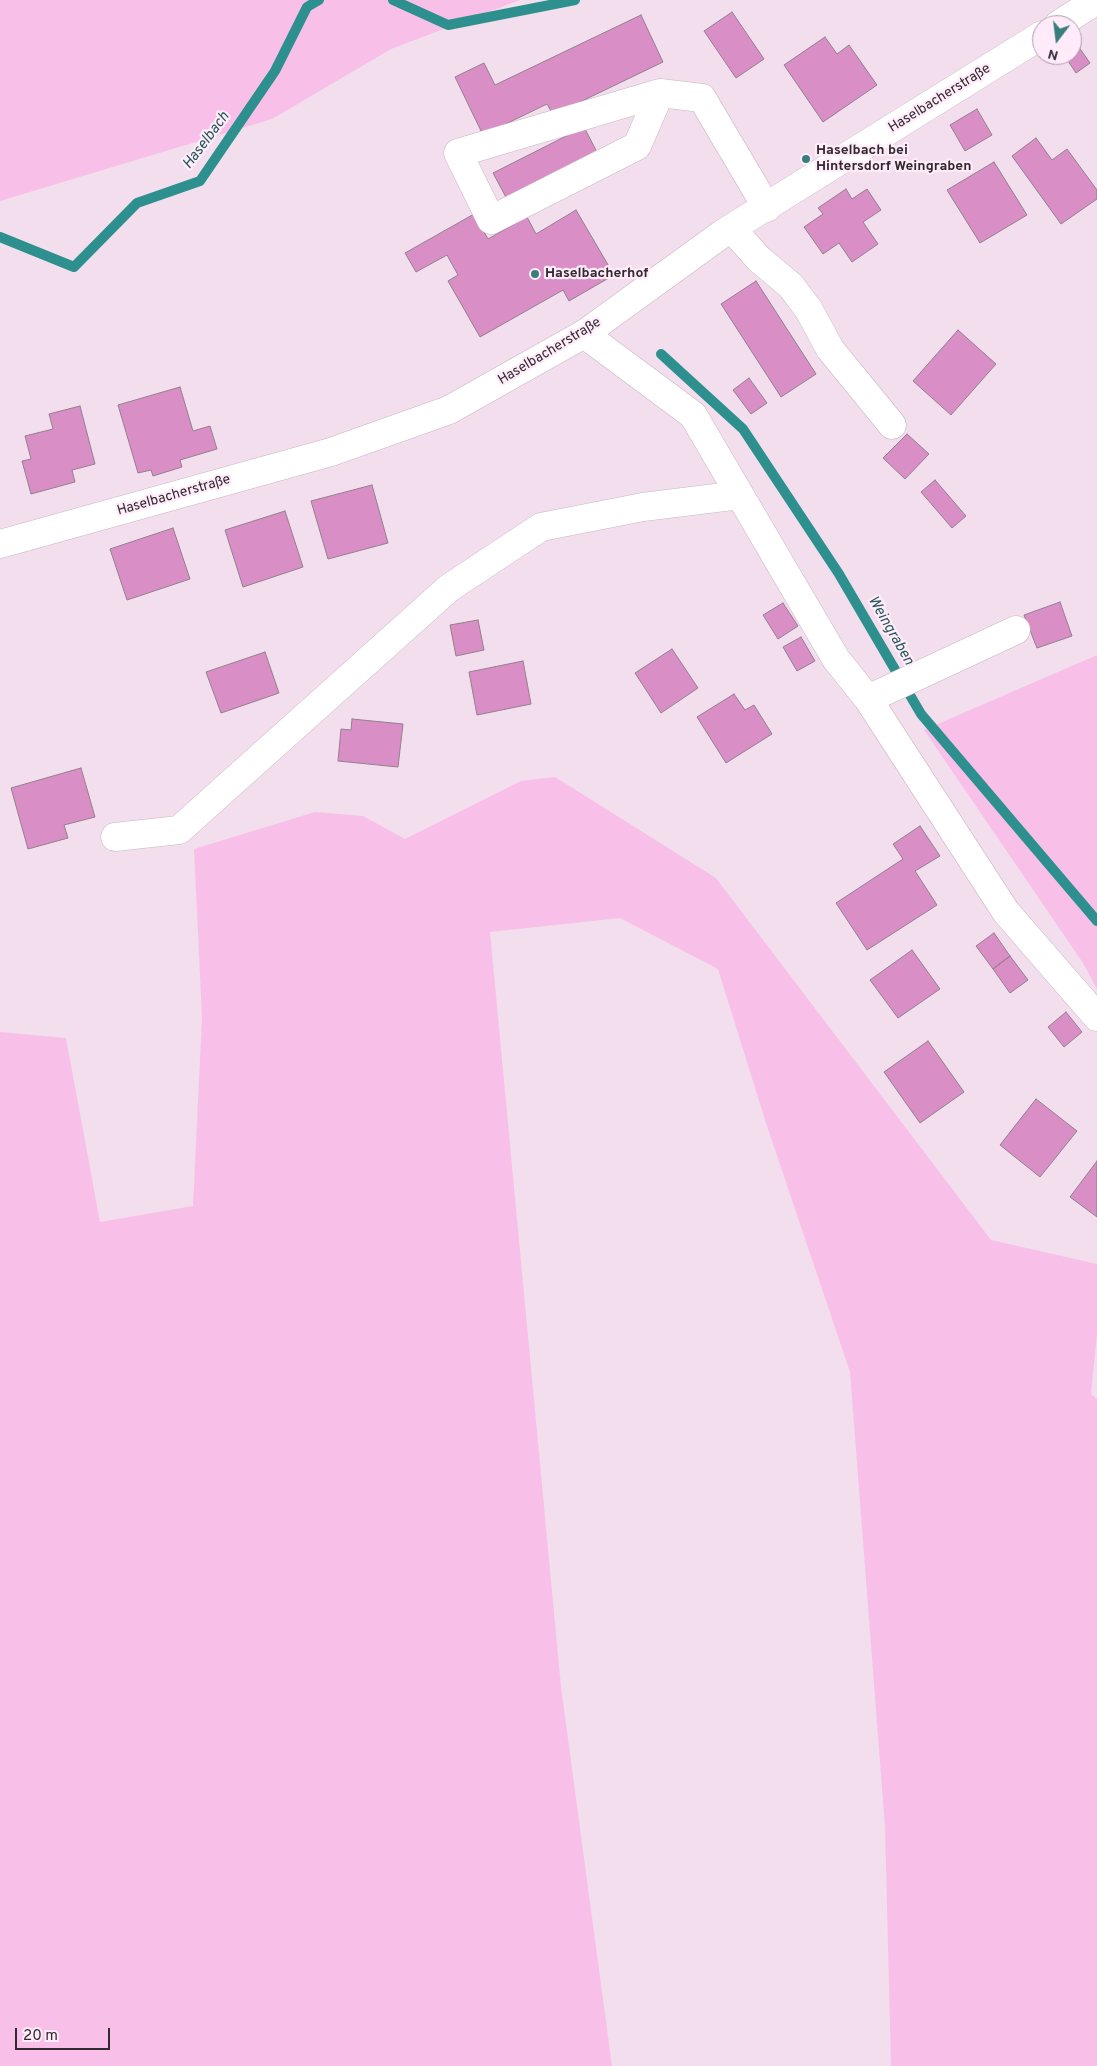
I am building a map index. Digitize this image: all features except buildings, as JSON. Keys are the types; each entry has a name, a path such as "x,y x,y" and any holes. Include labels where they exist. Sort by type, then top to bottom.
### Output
{"street":[{"path":"1074,15 1097,0"},
{"name":"Haselbacherstraße","path":"0,544 331,452 449,410 584,334 732,229 1032,41"},
{"path":"660,93 637,146 491,220 458,153 660,93 702,98 767,208"},
{"path":"732,229 759,259 791,286 809,310 830,349 892,425"},
{"path":"584,334 693,415 836,658 868,699 1006,912 1097,1017"},
{"path":"115,837 179,830 449,588 541,527 643,507 740,495"},
{"path":"868,699 1016,630"}],"shaded area":[{"path":"0,0 520,0 391,49 272,119 0,201"},
{"path":"1097,655 1097,989 1083,963 924,730"},
{"path":"555,777 716,878 991,1240 1097,1264 1097,1333 1091,1394 1097,1399 1097,2066 891,2066 885,1827 850,1372 766,1123 718,969 620,918 490,932 561,1687 612,2066 0,2066 0,1032 66,1038 100,1222 193,1206 202,1018 194,849 315,812 363,816 405,839 521,781"}],"waterway":[{"name":"Haselbach","path":"0,237 74,267 137,203 200,181 275,71 307,7 319,0"},
{"name":"Haselbach","path":"393,0 448,25 575,0"},
{"name":"Weingraben","path":"661,354 743,429 839,574 921,714 1097,921"}],"place":[{"name":"Haselbach bei Hintersdorf Weingraben","path":"806,159"},
{"name":"Haselbacherhof","path":"535,274"}]}
